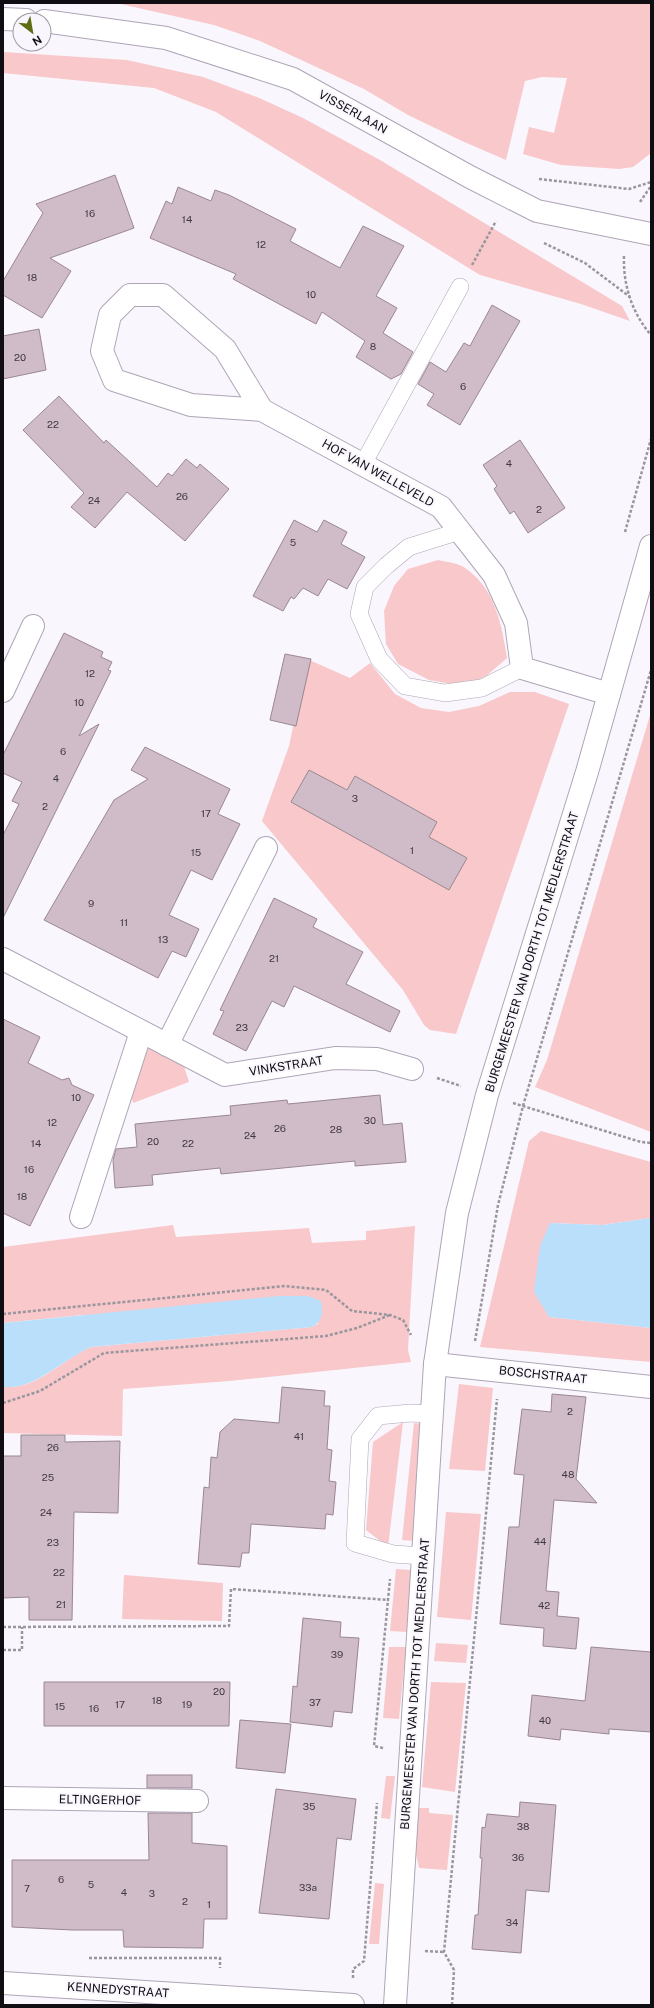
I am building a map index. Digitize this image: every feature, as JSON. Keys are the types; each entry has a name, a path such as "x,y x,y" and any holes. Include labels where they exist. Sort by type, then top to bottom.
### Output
{"street":[{"name":"VISSERLAAN","path":"52,22 166,38 293,79 470,177 537,211 651,234"},
{"name":"HOF VAN WELLEVELD","path":"262,410 225,349 163,295 130,295 110,315 102,351 114,380 190,405 262,410 441,506 494,575 516,623 522,668"},
{"name":"BURGEMEESTER VAN DORTH TOT MEDLERSTRAAT","path":"395,2005 435,1364 457,1213 484,1107 587,772 651,546"},
{"path":"3,691 34,626"},
{"path":"522,668 609,694"},
{"path":"167,1045 266,848"},
{"name":"VINKSTRAAT","path":"3,959 224,1075 336,1058 377,1059 412,1069"},
{"path":"81,1217 141,1032"},
{"name":"BOSCHSTRAAT","path":"435,1364 651,1386"},
{"name":"ELTINGERHOF","path":"3,1798 197,1801"},
{"name":"KENNEDYSTRAAT","path":"3,1983 353,2005"}],"lane":[{"path":"363,464 460,287"},
{"path":"460,531 409,547 386,566 365,587 359,614 362,621 380,659 405,686 445,693 482,688 522,668"},
{"path":"423,1556 393,1554 355,1543 360,1439 378,1416 410,1412 432,1414"}],"path":[{"path":"538,178 629,189 651,182"},
{"path":"460,287 510,197"},
{"path":"474,1346 498,1205 523,1106 651,670"},
{"path":"523,1106 641,1142 651,1143"},
{"path":"3,1314 285,1286 326,1290 352,1311 390,1315 403,1320 412,1338"},
{"path":"3,1403 40,1391 104,1353 326,1336 357,1328 390,1315"},
{"path":"452,2005 454,1970 444,1952 485,1508 500,1371"},
{"path":"384,1755 385,1748 374,1746 393,1554"},
{"path":"3,1627 229,1626 231,1589 389,1600"},
{"path":"3,1650 22,1650 22,1627"},
{"path":"353,2005 353,1969 364,1961 378,1798"}],"shaded area":[{"path":"116,3 651,3 651,153 633,167 619,169 561,165 523,154 529,127 554,133 567,78 542,77 525,81 506,160 408,115 364,89 260,41 214,25"},
{"path":"3,52 127,60 203,77 257,97 303,118 380,160 622,306 630,321 581,304 480,275 216,112 154,88 3,73"},
{"path":"438,560 465,568 484,586 495,608 503,633 507,658 486,676 464,686 429,680 398,664 386,644 384,611 394,586 408,569"},
{"path":"307,659 350,678 370,663 395,694 421,708 449,712 479,706 510,692 535,692 569,704 456,1034 430,1030 424,1025 403,990 262,821 289,746"},
{"path":"651,712 651,1132 535,1087 547,1060"},
{"path":"150,1045 182,1060 189,1082 133,1103 129,1086"},
{"path":"541,1131 651,1162 651,1218 602,1225 550,1223 549,1317 651,1328 651,1362 480,1347 529,1141"},
{"path":"173,1225 176,1237 309,1228 312,1243 366,1240 366,1231 415,1226 408,1350 411,1362 229,1381 123,1389 122,1436 3,1433 3,1387 19,1386 37,1380 82,1351 91,1347 312,1327 319,1323 82,1315 3,1323 3,1247"},
{"path":"459,1384 493,1388 485,1471 449,1469"},
{"path":"403,1422 388,1547 366,1530 373,1442"},
{"path":"414,1423 423,1424 415,1541 402,1540"},
{"path":"446,1512 481,1514 471,1620 437,1617"},
{"path":"396,1569 412,1570 407,1632 390,1631"},
{"path":"124,1575 223,1583 222,1621 122,1619"},
{"path":"436,1643 468,1645 466,1663 434,1661"},
{"path":"389,1647 406,1647 399,1719 383,1718"},
{"path":"431,1682 466,1683 455,1792 422,1787"},
{"path":"386,1776 395,1776 390,1819 381,1818"},
{"path":"419,1808 429,1808 429,1813 453,1815 447,1870 419,1868 415,1849"},
{"path":"375,1883 384,1884 379,1944 369,1944"}],"water":[{"path":"651,1218 651,1328 549,1317 534,1292 540,1246 550,1223 602,1225"},
{"path":"279,1296 308,1296 321,1301 322,1313 316,1325 312,1327 91,1347 82,1351 36,1380 19,1386 3,1387 3,1323"}],"building":[{"path":"115,175 134,228 50,258 71,271 42,318 3,295 3,281 43,213 36,204"},
{"path":"178,187 211,201 215,190 229,195 296,229 290,241 340,268 363,226 404,246 376,296 397,308 383,333 413,352 401,374 391,379 356,357 365,341 322,312 316,324 233,279 236,274 150,238 166,201 172,204"},
{"path":"492,305 520,321 460,425 427,405 434,394 418,384 430,362 446,372 464,343 470,346"},
{"path":"39,329 46,370 3,379 3,336"},
{"path":"59,396 104,443 106,440 157,487 168,473 172,476 186,459 197,468 200,464 229,489 185,541 127,492 95,528 71,507 84,493 23,430"},
{"path":"520,440 565,508 528,533 514,511 510,514 494,489 497,486 483,465"},
{"path":"294,520 317,532 324,520 347,532 341,544 365,557 347,589 328,579 318,596 303,588 294,599 291,597 283,611 253,596"},
{"path":"64,633 103,652 101,657 112,662 108,670 111,671 79,736 99,724 3,918 3,835 19,804 12,801 22,782 3,773 3,755"},
{"path":"285,654 311,659 296,726 270,720"},
{"path":"145,747 230,789 218,814 240,824 212,880 191,870 169,915 199,929 186,957 172,951 158,978 44,920 114,800 148,779 131,770"},
{"path":"309,770 347,790 355,776 437,822 429,837 467,858 449,890 291,802"},
{"path":"274,898 317,919 313,927 363,952 346,984 400,1011 390,1032 294,986 284,1007 272,1001 246,1051 213,1034 224,1011 220,1010"},
{"path":"3,1019 40,1037 28,1063 62,1080 69,1078 72,1085 94,1095 30,1226 3,1213"},
{"path":"380,1095 383,1125 402,1123 406,1162 355,1166 355,1161 221,1174 220,1168 152,1175 153,1185 115,1188 113,1160 116,1149 137,1147 135,1124 231,1115 230,1106 287,1100 288,1104"},
{"path":"282,1387 325,1391 324,1406 330,1406 327,1449 332,1450 329,1481 336,1482 333,1515 326,1514 325,1529 251,1524 249,1553 242,1553 240,1567 198,1564 204,1487 209,1488 211,1457 217,1458 220,1432 234,1419 279,1423"},
{"path":"552,1394 586,1397 576,1479 597,1503 554,1500 546,1591 559,1592 557,1616 579,1618 576,1649 543,1646 544,1628 500,1624 509,1527 519,1527 524,1475 514,1474 522,1409 551,1412"},
{"path":"21,1435 65,1435 65,1442 120,1441 118,1513 74,1512 72,1620 29,1620 29,1597 3,1598 3,1456 21,1456"},
{"path":"303,1618 341,1622 340,1637 359,1638 352,1713 334,1711 332,1727 290,1722 293,1686 297,1687"},
{"path":"591,1647 651,1652 651,1732 609,1729 609,1734 561,1729 560,1740 528,1736 532,1695 585,1701"},
{"path":"44,1682 230,1682 229,1726 44,1726"},
{"path":"240,1720 291,1724 285,1773 236,1768"},
{"path":"147,1775 192,1775 192,1788 147,1788"},
{"path":"276,1789 356,1799 351,1840 337,1838 329,1919 259,1913"},
{"path":"520,1802 556,1805 549,1892 526,1890 521,1953 472,1949 475,1915 478,1915 482,1858 480,1858 482,1827 485,1828 487,1814 519,1817"},
{"path":"148,1813 192,1813 192,1843 227,1846 227,1919 204,1919 203,1948 124,1947 123,1930 72,1930 12,1927 12,1860 149,1860"}]}
